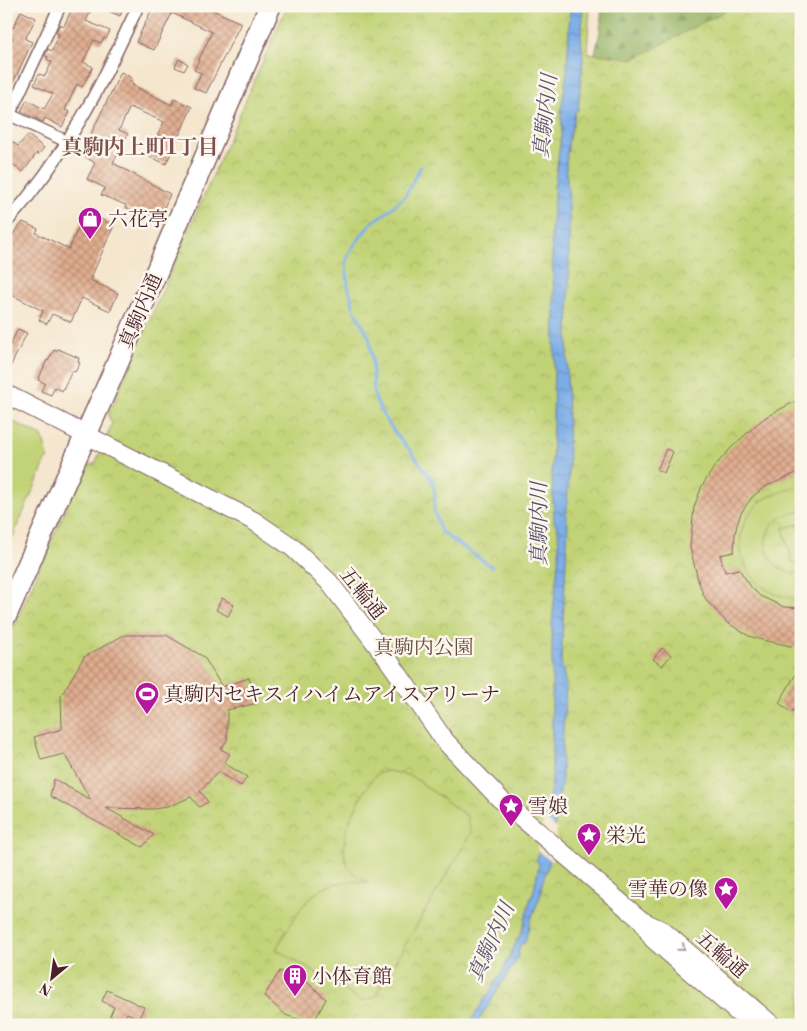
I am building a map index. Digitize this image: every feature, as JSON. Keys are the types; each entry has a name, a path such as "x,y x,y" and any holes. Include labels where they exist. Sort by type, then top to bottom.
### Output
{"highway":[{"name":"真駒内通","path":"6,615 86,436 270,6"}],"main road":[{"name":"五輪通","path":"6,394 254,521 292,547 329,582 353,612 445,741 480,780 512,810 642,921 663,931 772,1025"},
{"name":"五輪通","path":"642,921 653,940 752,1025"}],"street":[{"path":"60,6 8,114 68,142"},
{"path":"6,223 42,179 95,98 138,6"}],"green space":[{"name":"真駒内公園","path":"287,6 590,6 587,53 634,59 723,12 730,6 801,6 801,1025 6,1024 6,644 85,465 95,464 112,424 108,415"},
{"path":"602,6 797,6 587,91 600,31"},
{"path":"6,418 42,436 48,456 10,543 6,543"},
{"path":"801,486 801,511 779,519 771,527 766,545 768,554 773,562 781,569 790,573 801,573 801,598 783,596 767,590 755,579 746,566 741,550 741,534 747,518 763,500"},
{"path":"799,524 801,531 801,561 793,563 783,528"},
{"path":"389,771 411,776 467,816 471,833 374,998 362,1001 276,949 302,907 322,889 335,884 351,882 370,883 355,874 348,866 344,848 345,837 356,806 371,780 381,772"}],"water":[{"path":"570,6 582,6 581,36 583,60 578,110 575,112 569,138 566,165 569,203 567,374 569,474 561,661 566,686 562,778 560,793 557,799 549,864 525,943 522,943 518,950 519,956 476,1025 468,1025 502,972 523,928 534,890 539,864 536,860 539,854 552,782 552,624 559,552 558,529 554,521 552,473 555,315 551,236 555,181 562,129 561,110 567,73"}],"pier":[{"path":"544,817 557,829 552,862 537,850"}],"building":[{"path":"73,6 87,6 92,9 86,21 110,31 106,39 104,38 101,43 94,40 83,62 93,67 82,87 77,84 65,110 70,112 62,127 45,118 43,122 21,111 27,100 44,109 53,94 34,85 39,74 45,76 52,62 45,56 48,49 52,51 59,34 56,33 60,24 64,26"},
{"path":"98,6 124,6 120,16"},
{"path":"156,6 204,6 241,23 206,93 194,88 201,73 194,70 212,32 172,13 154,50 136,42 151,11 154,12"},
{"path":"21,11 36,18 25,39 32,42 6,98 6,59 13,37 6,37 6,27 13,28"},
{"path":"179,59 188,64 184,71 175,67"},
{"path":"121,72 132,78 131,82 134,84 132,85 172,105 174,99 192,107 166,164 148,156 164,122 130,107 119,130 128,134 113,163 170,194 159,219 142,212 140,215 125,207 126,205 101,195 105,188 87,179 95,163 84,156 93,139 89,138"},
{"path":"28,135 44,148 38,155 37,153 23,172 6,160 6,137 18,146"},
{"path":"85,212 114,225 90,280 118,293 110,311 82,298 71,322 52,314 47,324 39,320 43,311 6,292 6,242 23,222 38,229 36,233 69,249"},
{"path":"18,329 27,333 6,375 6,353"},
{"path":"58,349 79,358 78,362 80,363 75,372 72,371 62,391 55,387 51,395 41,391 45,383 38,380 47,360 54,350"},
{"path":"801,398 801,471 765,487 752,497 741,513 737,525 734,552 720,555 725,572 739,569 751,587 760,596 784,607 801,608 801,648 749,636 726,622 703,594 690,547 694,507 702,486 715,466 757,424"},
{"path":"666,449 673,452 664,473 657,470"},
{"path":"222,598 234,605 228,616 216,610"},
{"path":"124,635 166,635 204,657 222,687 249,678 258,703 227,710 227,740 221,749 230,754 224,763 247,777 241,786 218,772 200,791 208,802 199,807 191,797 167,807 153,809 106,808 154,835 142,847 50,796 54,779 91,800 64,754 41,760 34,737 62,729 61,696 84,657"},
{"path":"662,648 671,655 662,666 653,659"},
{"path":"801,665 801,698 792,713 779,703"},
{"name":"小体育館","path":"280,971 306,981 326,999 312,1025 286,1015 264,996"},
{"path":"107,990 144,1007 139,1018 127,1013 123,1022 110,1016 114,1007 102,1001"}],"waterway":[{"path":"421,166 405,196 371,223 350,251 346,264 348,285 354,309 369,337 374,396 383,415 395,433 432,480 435,494 434,510 441,532 492,567"}],"place":[{"name":"六花亭","path":"90,240"},
{"name":"真駒内セキスイハイムアイスアリーナ","path":"147,715"},
{"name":"雪娘","path":"511,827"},
{"name":"栄光","path":"589,856"},
{"name":"雪華の像","path":"726,910"},
{"name":"小体育館","path":"295,997"}],"district":[{"name":"真駒内上町1丁目","path":"140,147"}],"water label":[{"name":"真駒内川","path":"545,116"},
{"name":"真駒内川","path":"539,524"},
{"name":"真駒内川","path":"491,942"}]}
